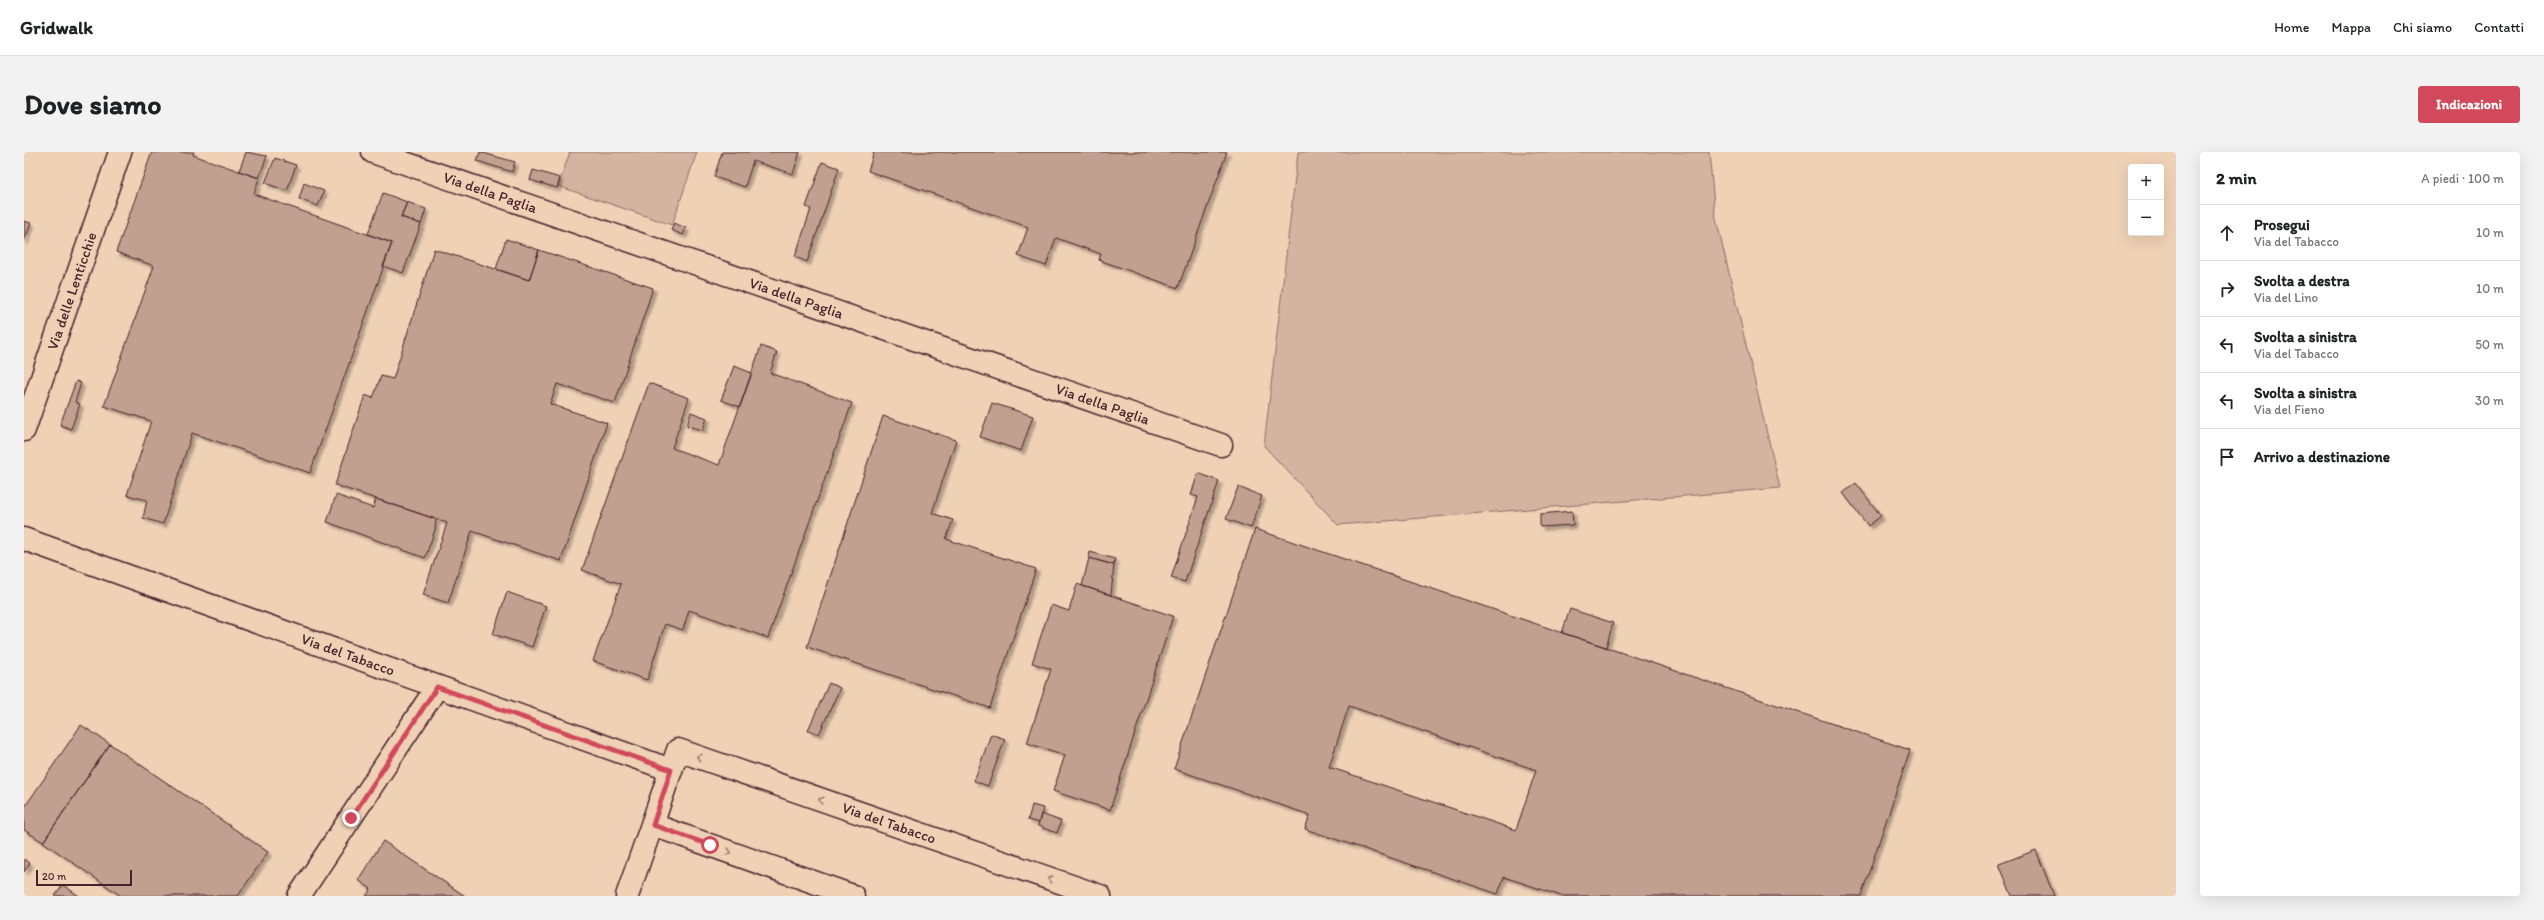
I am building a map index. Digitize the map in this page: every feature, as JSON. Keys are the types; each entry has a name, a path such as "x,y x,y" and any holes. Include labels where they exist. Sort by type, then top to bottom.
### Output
{"street":[{"name":"Via delle Lenticchie","path":"24,430 120,152"},
{"name":"Via della Paglia","path":"373,152 1221,444"},
{"name":"Via del Tabacco","path":"24,539 437,687 674,760 1100,896"},
{"path":"299,896 437,687"},
{"path":"627,896 653,825 674,760"},
{"path":"653,825 854,896"}],"shaded area":[{"path":"570,152 697,152 672,225 558,186"},
{"path":"1298,152 1709,152 1715,214 1780,488 1338,525 1264,446"}],"building":[{"path":"152,152 194,152 193,155 259,178 254,194 392,243 310,473 192,433 163,524 143,518 147,500 127,495 151,421 104,406 154,266 116,252"},
{"path":"246,152 267,156 259,178 239,171"},
{"path":"480,152 515,162 512,172 477,161"},
{"path":"722,152 800,152 793,174 753,161 745,187 714,177"},
{"path":"874,152 1227,152 1178,288 1099,260 1101,254 1056,238 1046,266 1018,256 1028,227 868,171"},
{"path":"275,158 296,165 287,191 265,183"},
{"path":"822,162 839,168 807,262 795,257 811,209 806,207"},
{"path":"533,170 560,178 557,188 530,180"},
{"path":"304,183 324,191 318,206 299,199"},
{"path":"383,193 407,202 401,217 421,224 403,273 383,266 392,243 368,234"},
{"path":"407,202 426,209 421,224 401,217"},
{"path":"24,221 31,223 24,242"},
{"path":"674,223 686,228 683,235 671,230"},
{"path":"506,239 539,250 529,280 496,269"},
{"path":"434,249 529,280 539,250 653,288 615,403 557,384 550,404 607,423 561,561 472,531 448,603 423,595 447,523 335,485 365,395 373,398 381,376 393,379"},
{"path":"761,346 777,352 770,373 852,403 768,638 689,610 683,630 665,624 647,680 593,661 621,584 582,570 649,383 689,398 672,448 719,465"},
{"path":"734,366 752,373 740,407 721,400"},
{"path":"76,381 81,383 75,402 80,404 71,429 60,425"},
{"path":"992,403 1033,416 1021,451 980,437"},
{"path":"691,412 707,418 703,430 687,426"},
{"path":"883,416 956,440 932,513 953,520 946,539 1036,569 990,708 807,647"},
{"path":"1198,473 1219,481 1185,582 1171,578 1198,497 1191,495"},
{"path":"1856,483 1881,516 1868,526 1843,493"},
{"path":"1238,487 1262,496 1251,528 1226,519"},
{"path":"336,495 373,508 376,499 436,519 435,530 425,558 327,522"},
{"path":"1572,511 1573,525 1540,527 1540,514"},
{"path":"1255,529 1910,750 1861,896 1561,896 1504,877 1498,894 1305,829 1310,815 1174,769","holes":["1349,706 1536,770 1516,830 1329,767"]},
{"path":"1090,552 1115,559 1114,565 1089,558"},
{"path":"1089,558 1114,565 1111,595 1082,586"},
{"path":"1077,584 1173,616 1110,810 1053,791 1065,755 1027,743 1051,669 1032,663 1051,605 1069,611"},
{"path":"507,592 546,606 532,647 493,634"},
{"path":"1570,609 1613,623 1606,647 1562,633"},
{"path":"829,683 840,688 819,734 808,730"},
{"path":"81,725 110,744 43,842 24,830 24,808"},
{"path":"991,734 1005,739 988,786 974,781"},
{"path":"110,744 268,852 238,896 121,896 43,842"},
{"path":"1032,805 1043,808 1039,823 1028,820"},
{"path":"1041,814 1061,821 1057,833 1038,826"},
{"path":"383,841 465,896 366,896 371,889 358,880"},
{"path":"2036,850 2054,896 2012,896 1999,864"},
{"path":"24,859 30,863 24,872"},
{"path":"63,885 79,896 55,896"}],"route":[{"path":"351,818 437,687 671,770 653,825 710,845"}]}
